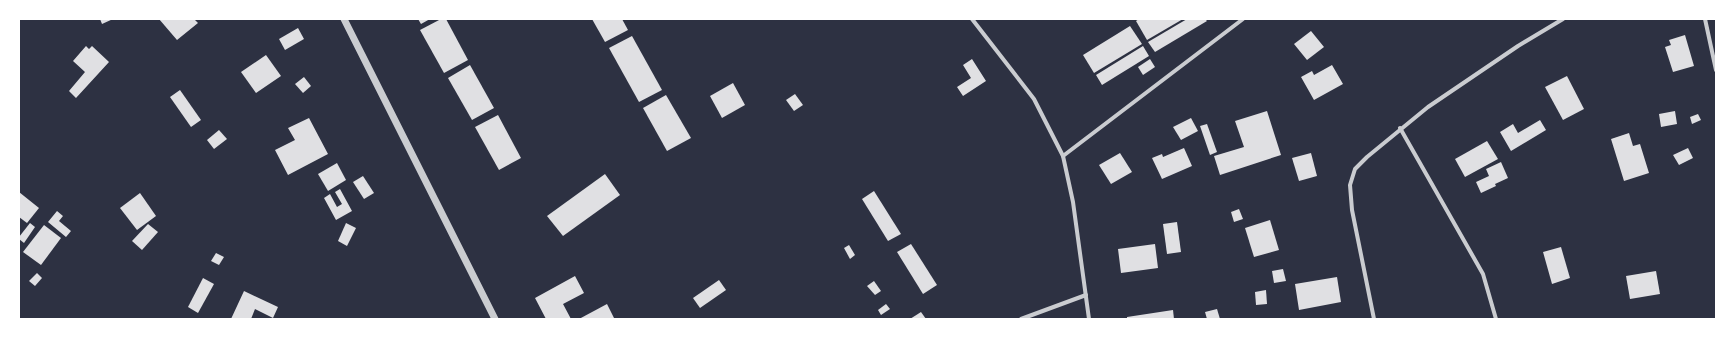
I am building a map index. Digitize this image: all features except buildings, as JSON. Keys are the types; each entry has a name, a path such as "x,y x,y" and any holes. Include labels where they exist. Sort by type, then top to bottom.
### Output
{"street":[{"path":"344,19 495,319"},
{"path":"972,19 1034,99 1063,156 1073,202 1089,319"},
{"path":"1063,156 1242,19"},
{"path":"1374,319 1352,210 1350,185 1356,169 1360,163 1400,128 1428,107 1518,46 1563,19"},
{"path":"1705,19 1716,70"},
{"path":"1400,128 1483,274 1496,319"},
{"path":"1021,319 1086,295"}]}
